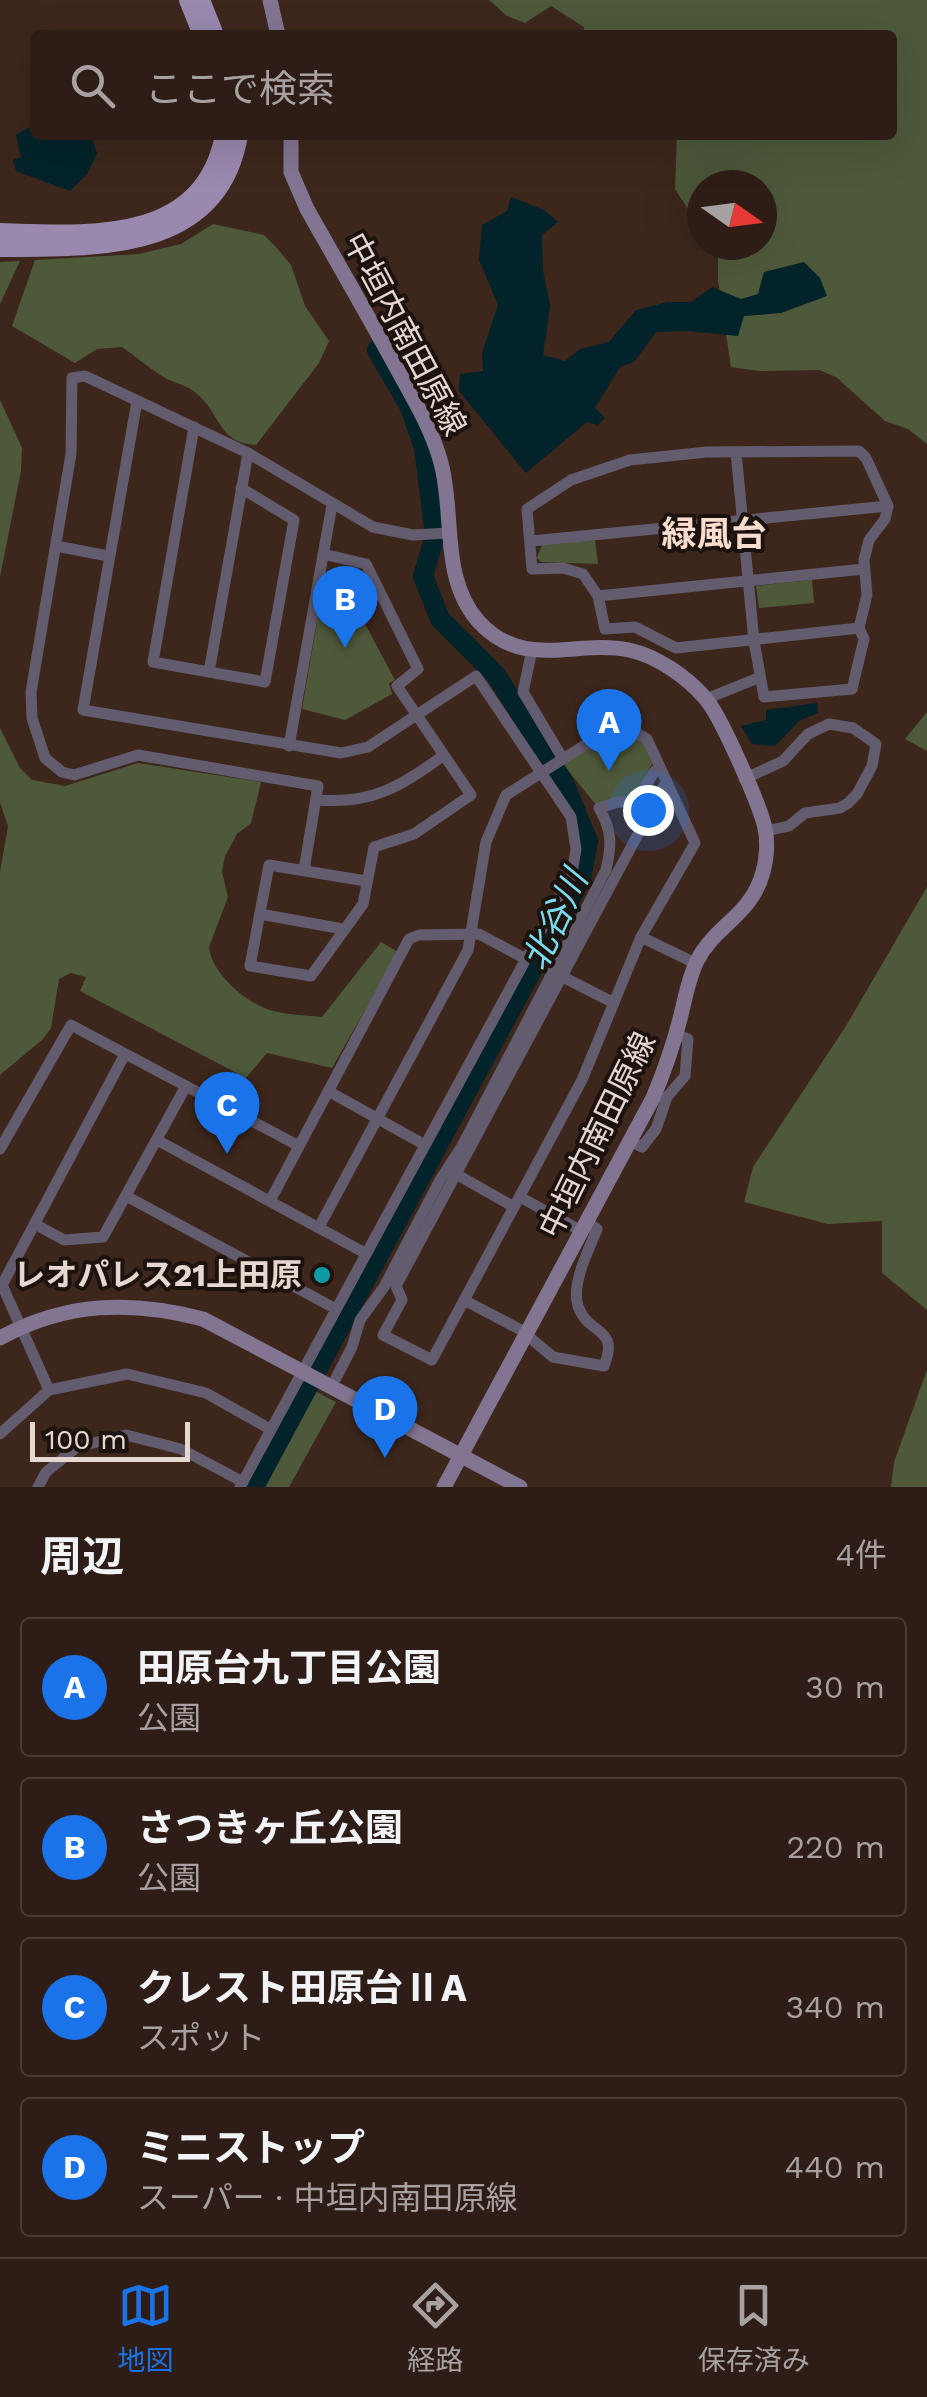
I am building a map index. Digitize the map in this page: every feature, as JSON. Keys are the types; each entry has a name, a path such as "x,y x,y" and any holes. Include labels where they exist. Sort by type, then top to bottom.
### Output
{"main road":[{"path":"188,0 200,30"},
{"path":"201,0 213,30"},
{"path":"270,0 277,30"},
{"path":"5,240 115,231 165,217 198,195 212,175 222,140"},
{"path":"5,240 113,242 173,230 209,204 225,181 237,140"},
{"name":"中垣内南田原線","path":"292,140 291,172 307,210 428,425 442,465 452,559 466,604 480,623 500,639 532,650 628,650 668,668 706,699 744,778 766,832 768,849 756,893 743,912 707,944 696,963 659,1084 444,1487"},
{"path":"0,1338 22,1326 78,1308 108,1305 152,1307 222,1326 304,1372 331,1380 520,1487"}],"street":[{"path":"304,870 318,786 138,755 74,774 53,766 45,758 30,703 71,454 72,378 86,376 248,453 373,528 413,535 449,533"},
{"path":"38,1487 46,1472 76,1447 126,1435 182,1449 242,1484 572,874 576,849 571,817 476,676 382,738 354,751 324,752 83,710 137,401"},
{"path":"194,428 153,662 265,682 294,520 242,488"},
{"path":"736,452 748,581 754,642 758,678 764,698 852,690 864,639 859,628 868,595 864,569 870,540 885,519 888,506 859,451 736,452 630,460 570,480 527,509 532,569 562,568 583,574 598,596 605,629 635,627 676,648 754,642 859,628"},
{"path":"209,672 248,453"},
{"path":"289,746 332,505"},
{"path":"531,542 888,506"},
{"path":"56,546 108,556"},
{"path":"322,554 366,564 418,668 397,686 470,796 414,834 374,847 364,904 311,976 250,966 269,865 366,881"},
{"path":"598,596 864,569"},
{"path":"532,650 522,692 562,759"},
{"path":"706,699 758,678"},
{"path":"319,1227 468,950 486,842 506,795 620,723 646,739 695,844 641,937 582,1080 432,1360 382,1335 402,1300 396,1286 666,782"},
{"path":"744,778 783,761 808,734 829,724 853,728 876,744 872,766 848,803 840,808 805,813 789,826 766,832"},
{"path":"318,800 346,802 378,795 402,785 443,756"},
{"path":"331,1380 352,1346 360,1320 384,1287 462,1146 606,870 612,838 599,808 635,802 655,771"},
{"path":"260,914 344,929"},
{"path":"270,1201 409,939 419,935 479,934 526,960"},
{"path":"641,937 696,963"},
{"path":"563,977 614,1003"},
{"path":"0,1149 71,1025 299,1146"},
{"path":"48,1390 1,1284 125,1054"},
{"path":"35,1224 64,1240 103,1237 186,1086"},
{"path":"328,1091 424,1145"},
{"path":"157,1140 365,1253"},
{"path":"456,1174 517,1202 597,1229 579,1278 576,1302 580,1312 610,1341 604,1366 553,1357 526,1334 464,1300"},
{"path":"126,1196 336,1309"},
{"path":"560,1272 579,1278"},
{"path":"0,1434 48,1390 126,1374 206,1393 270,1428"}],"green space":[{"path":"489,0 927,0 927,444 908,429 885,421 836,377 819,370 759,371 731,367 718,260 777,260 777,170 687,170 687,208 675,189 677,140 897,140 897,30 584,30 551,6 525,23 507,16"},
{"path":"213,224 264,235 276,247 291,265 305,306 329,341 319,363 256,445 234,439 195,392 167,379 122,347 97,349 75,363 12,326 35,260 139,254 181,244"},
{"path":"20,261 0,304 0,262"},
{"path":"0,400 22,448 0,577"},
{"path":"595,540 598,564 541,562 537,558 542,545"},
{"path":"812,580 814,603 759,608 756,586"},
{"path":"318,616 364,622 395,680 389,683 392,694 345,720 302,709"},
{"path":"927,712 927,751 905,739"},
{"path":"0,728 20,768 32,780 65,786 138,763 261,782 251,823 237,834 225,856 222,872 228,897 209,947 222,975 239,992 267,1009 322,1017 381,942 398,952 332,1068 267,1053 246,1078 80,991 86,977 71,973 59,979 51,1028 0,1075 0,872 8,826 0,802"},
{"path":"621,729 644,743 652,764 636,794 596,805 563,764"},
{"path":"927,887 927,1310 882,1273 882,1221 828,1224 744,1202 753,1167 846,1026"},
{"path":"927,1370 927,1487 891,1487 894,1462"},
{"path":"313,1390 336,1402 289,1487 262,1487"}],"water":[{"path":"30,127 30,140 93,140 97,153 88,173 70,191 16,171 13,160 21,157 16,135"},
{"path":"511,197 544,210 558,222 542,235 543,271 550,306 543,355 565,361 580,349 609,342 636,310 668,302 691,302 712,287 741,299 758,294 764,272 804,262 820,278 827,296 781,313 744,316 738,336 656,332 634,362 620,367 595,408 605,418 598,425 587,422 526,473 459,391 460,374 483,371 482,353 498,305 479,260 482,225 507,211"},
{"path":"817,703 818,713 799,721 775,746 752,744 741,726 766,720 766,710"}],"waterway":[{"name":"北谷川","path":"254,1487 581,879 588,841 564,783 496,675 440,619 423,576 435,536 424,448 410,407 377,350"}],"place":[{"name":"さつきヶ丘公園","path":"345,648"},
{"name":"田原台九丁目公園","path":"609,771"},
{"name":"クレスト田原台ⅡA","path":"227,1154"},
{"name":"レオパレス21上田原","path":"322,1275"},
{"name":"ミニストップ","path":"385,1458"}],"district":[{"name":"緑風台","path":"714,534"}]}
